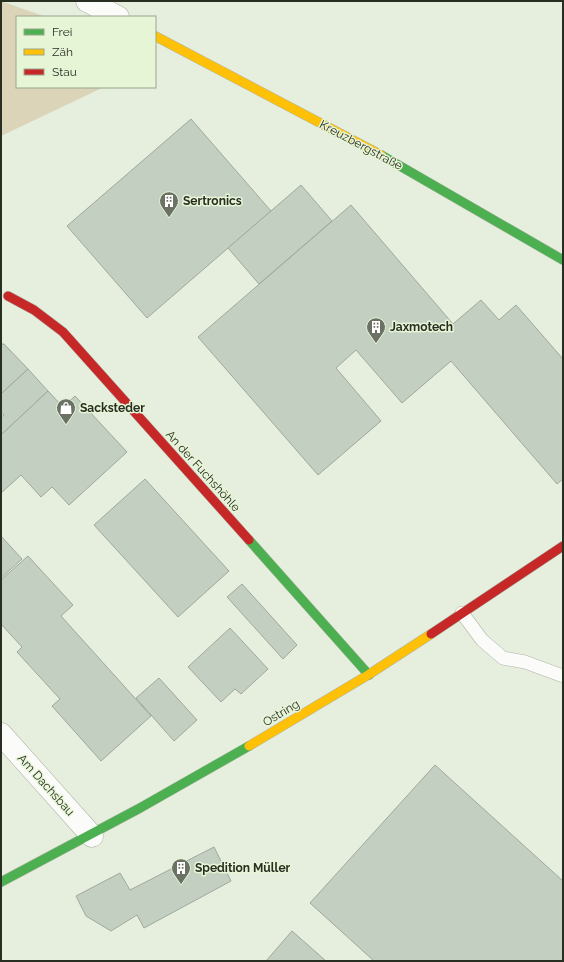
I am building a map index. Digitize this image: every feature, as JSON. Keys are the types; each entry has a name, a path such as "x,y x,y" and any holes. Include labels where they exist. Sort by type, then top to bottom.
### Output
{"street":[{"path":"87,1 116,16"},
{"name":"Kreuzbergstraße","path":"156,37 394,162 563,260"},
{"name":"An der Fuchshöhle","path":"8,296 34,310 63,332 369,675"},
{"name":"Ostring","path":"1,882 92,836 187,784 369,675 563,546"},
{"name":"Am Dachsbau","path":"1,734 92,836"}],"lane":[{"path":"462,614 482,640 503,658 525,662 563,676"}],"shaded area":[{"path":"1,1 43,16 16,16 16,88 102,88 1,136"}],"building":[{"name":"Sertronics","path":"191,119 271,211 147,318 67,226"},
{"path":"301,185 332,221 259,284 228,248"},
{"name":"Jaxmotech","path":"351,205 453,324 481,300 499,320 516,305 563,359 563,479 557,484 451,361 402,403 356,350 336,368 381,421 318,475 198,337"},
{"path":"1,344 4,344 28,369 1,394"},
{"path":"28,369 48,391 1,435 1,417 4,415 1,412 1,394"},
{"path":"48,391 63,407 75,396 127,452 69,505 52,487 41,497 21,475 1,493 1,435"},
{"path":"145,479 229,571 178,617 94,525"},
{"path":"1,536 22,559 1,578"},
{"path":"28,556 73,605 61,616 151,716 101,761 52,706 60,699 17,652 22,647 1,624 1,580"},
{"path":"242,584 297,645 283,659 227,597"},
{"path":"230,628 268,669 241,694 235,689 221,702 188,667"},
{"path":"159,678 197,720 174,741 136,698"},
{"path":"435,765 563,881 563,961 374,961 310,903"},
{"name":"Spedition Müller","path":"214,847 231,881 144,928 137,915 111,931 86,916 76,896 120,873 130,890"},
{"path":"292,931 326,961 266,961"}],"traffic: fast":[{"path":"381,155 563,260"},
{"path":"249,540 369,675"},
{"path":"1,882 140,808 249,746"}],"traffic: slow":[{"path":"156,37 381,155"},
{"path":"249,746 368,675 431,634"}],"traffic: jam":[{"path":"8,296 34,310 63,332 249,540"},
{"path":"431,634 563,546"}],"place":[{"name":"Sertronics","path":"169,218"},
{"name":"Jaxmotech","path":"376,344"},
{"name":"Sacksteder","path":"66,425"},
{"name":"Spedition Müller","path":"181,885"}]}
